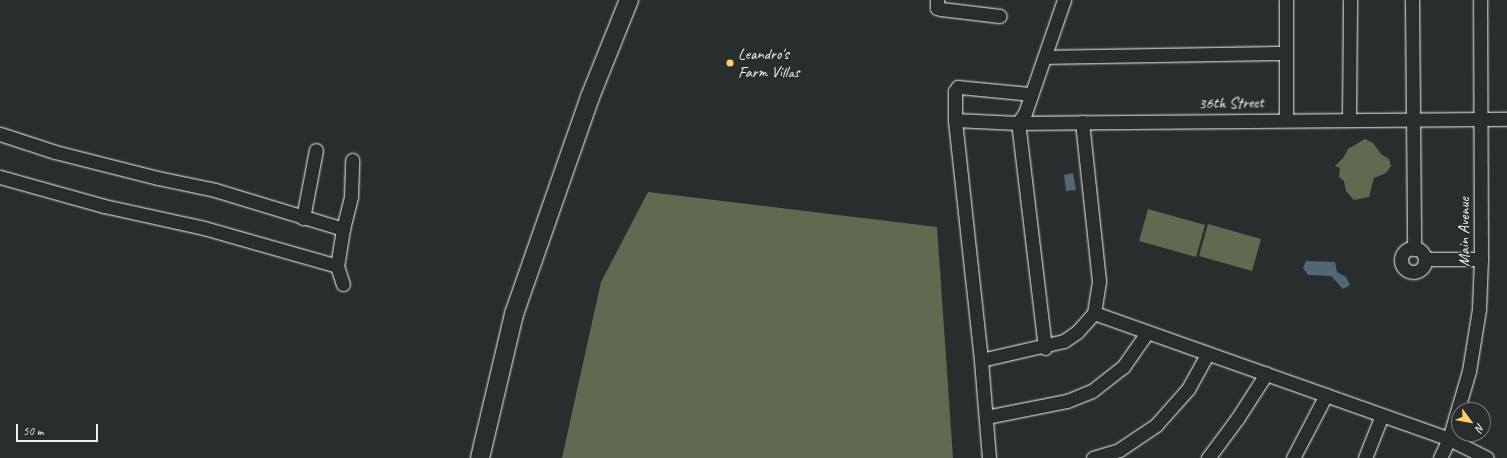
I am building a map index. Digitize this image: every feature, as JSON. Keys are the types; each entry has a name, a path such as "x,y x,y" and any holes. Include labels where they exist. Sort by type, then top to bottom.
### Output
{"street":[{"path":"480,458 519,300 590,97 629,0"},
{"path":"936,0 937,8 1000,16"},
{"path":"1045,348 1018,123 1045,57 1064,0"},
{"path":"1286,0 1286,120"},
{"path":"1349,119 1350,0"},
{"path":"1412,0 1411,119 1414,249"},
{"name":"Main Avenue","path":"1440,458 1449,439 1474,344 1481,259 1480,0"},
{"path":"1045,57 1286,53"},
{"path":"989,458 982,360 955,120 955,92 958,87 1031,94"},
{"name":"36th Street","path":"955,120 1018,123 1349,119 1507,119"},
{"path":"982,360 1045,348 1064,342 1077,332 1094,314 1099,281 1082,122"},
{"path":"0,134 55,152 144,175 215,190 343,229"},
{"path":"303,218 316,150"},
{"path":"343,284 337,266 343,229 351,196 352,160"},
{"path":"0,177 104,206 204,228 337,266"},
{"path":"1414,249 1424,254 1426,259 1420,268 1410,271 1404,268 1401,263 1402,254 1414,249"},
{"path":"1426,259 1481,259"},
{"path":"1094,314 1146,334 1266,374 1449,439 1487,458"},
{"path":"986,417 1067,401 1092,391 1123,367 1146,334"},
{"path":"1093,458 1119,450 1156,426 1188,389 1207,355"},
{"path":"1208,458 1237,419 1266,374"},
{"path":"1293,458 1326,395"},
{"path":"1365,458 1382,415"}],"green space":[{"path":"1365,139 1373,143 1381,154 1389,159 1391,166 1386,173 1374,178 1369,197 1354,200 1346,191 1344,181 1339,177 1340,168 1335,166 1343,158 1348,149"},
{"path":"648,192 937,227 953,458 562,458 601,282"},
{"path":"1148,209 1205,225 1196,257 1139,241"},
{"path":"1208,224 1261,239 1252,271 1199,256"}],"water":[{"path":"1073,173 1076,190 1066,191 1064,175"},
{"path":"1306,261 1335,262 1337,272 1346,277 1350,285 1343,289 1331,276 1308,275 1303,268"}],"place":[{"name":"Leandro's Farm Villas","path":"730,63"}]}
